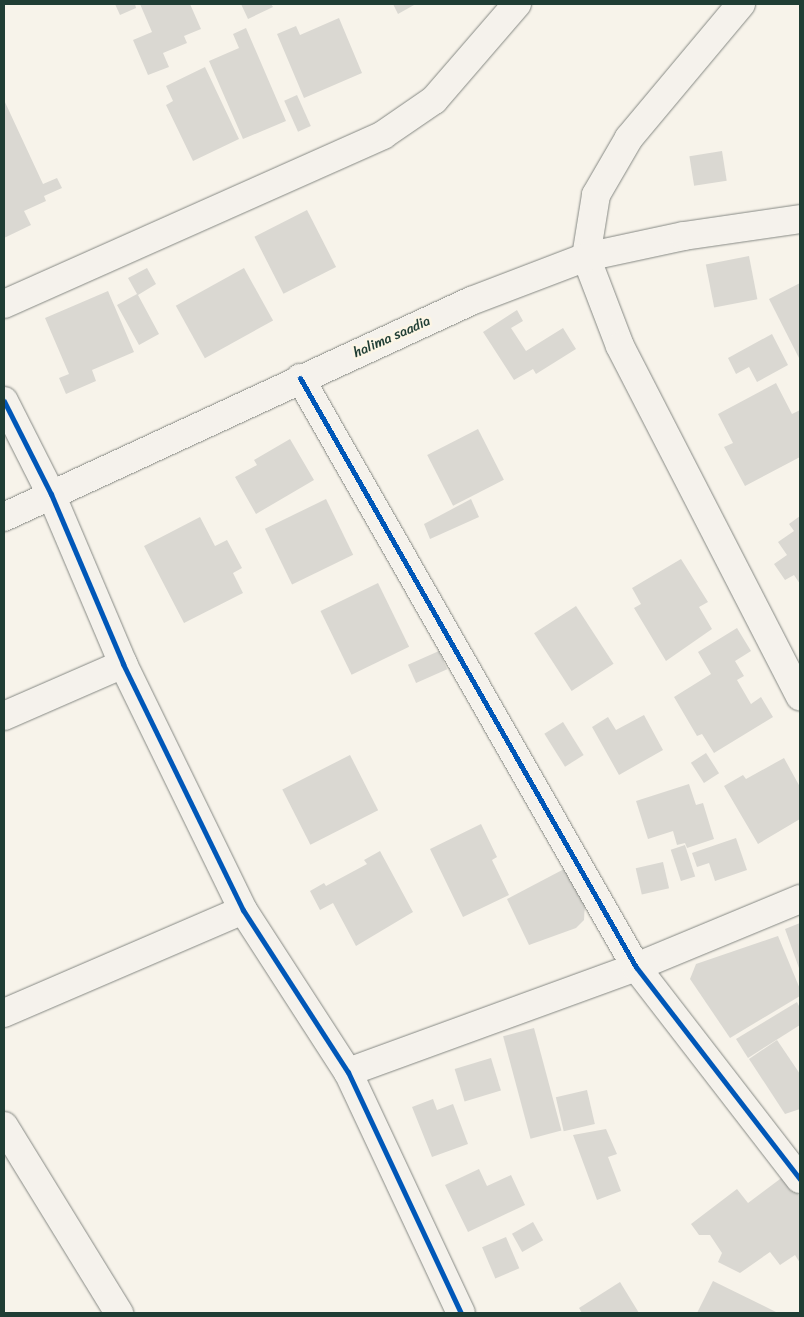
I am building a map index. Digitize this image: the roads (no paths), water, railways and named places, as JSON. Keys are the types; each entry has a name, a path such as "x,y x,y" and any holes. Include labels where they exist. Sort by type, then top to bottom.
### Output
{"street":[{"path":"4,304 383,135 434,100 517,4"},
{"path":"741,4 629,138 596,195 586,257 625,354 800,696"},
{"name":"halima saadia","path":"4,517 300,378 471,301 586,257 684,236 800,219"},
{"path":"300,378 636,967 791,1153 800,1179"},
{"path":"4,401 51,494 123,664 243,910 348,1072 461,1313"},
{"path":"4,716 123,664"},
{"path":"348,1072 636,967 800,899"},
{"path":"4,1013 243,910"},
{"path":"4,1126 119,1313"}]}
